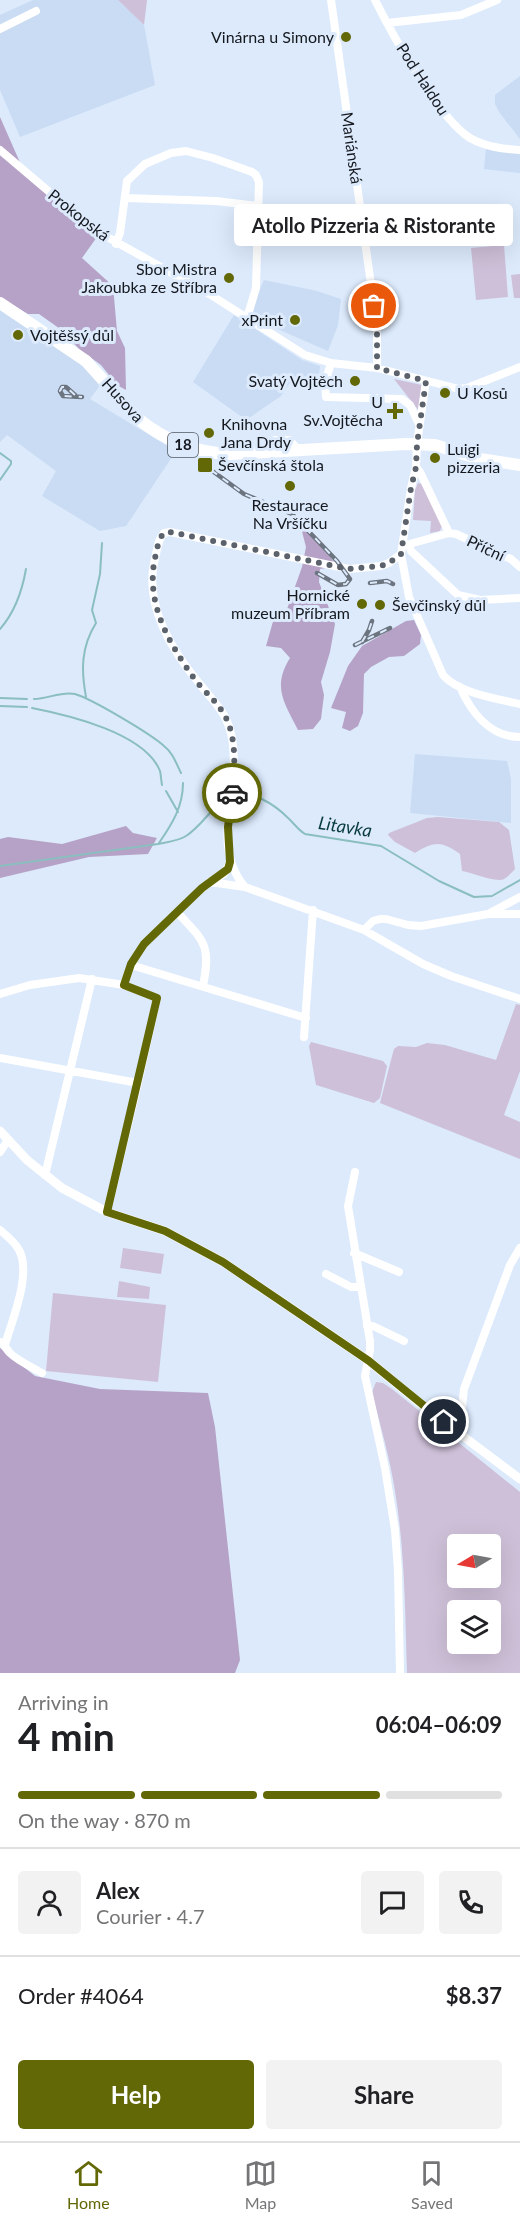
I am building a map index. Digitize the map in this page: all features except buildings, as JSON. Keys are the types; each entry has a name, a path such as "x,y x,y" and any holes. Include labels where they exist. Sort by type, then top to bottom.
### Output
{"main road":[{"name":"Husova","path":"0,303 87,361 137,418 166,437 191,448 216,453 417,444"},
{"name":"18","path":"417,444 435,445 480,459 520,465"}],"street":[{"name":"Mariánská","path":"331,0 377,327 377,368"},
{"name":"Pod Haldou","path":"375,0 444,113 456,126 470,138 482,144 520,150"},
{"path":"387,23 461,15 497,0"},
{"path":"0,29 36,11"},
{"name":"Prokopská","path":"0,150 93,230 211,295 299,352 331,363 377,368 463,389 520,368"},
{"path":"116,244 120,233 128,181 145,164 179,151 213,158 252,172 258,178 256,288 247,318"},
{"path":"125,198 225,201 258,206"},
{"path":"331,363 325,383 326,397 402,399 410,405 419,424"},
{"path":"426,381 404,548 409,597 443,675 460,687 520,704"},
{"name":"Husova","path":"275,440 289,440 300,451"},
{"path":"245,887 235,876 230,862 228,827 234,768 232,739 225,717 183,662 158,615 153,587 153,567 161,534 170,532 349,569 381,566 389,563 404,548 450,532 416,467"},
{"name":"Příční","path":"450,532 504,556 520,567"},
{"path":"404,548 411,551 458,595 480,600 520,598"},
{"path":"460,687 466,702 476,716 490,728 520,737"},
{"path":"124,985 131,964 144,944 210,882 224,874 230,862"},
{"path":"210,882 245,887 312,910 364,930 423,964 451,976 520,999"},
{"path":"488,914 520,897"},
{"path":"304,1037 312,910"},
{"path":"177,912 201,938 205,946 207,958 203,986"},
{"path":"364,930 380,919 422,926 488,914 520,912"},
{"path":"131,964 306,1018"},
{"path":"45,1175 92,979"},
{"path":"0,994 58,980 92,979 124,985 157,998 107,1212"},
{"path":"0,1058 138,1083"},
{"path":"0,1131 45,1175 62,1188 107,1212 153,1227 188,1242 223,1262 369,1361 520,1479"},
{"path":"0,1152 8,1140"},
{"path":"355,1172 348,1206 370,1350 365,1382 385,1467 395,1530 400,1673"},
{"path":"0,1230 15,1243 21,1252 24,1268 21,1289 3,1343 13,1356 42,1373"},
{"path":"456,1431 460,1424 464,1389 510,1265 520,1248"},
{"path":"354,1253 399,1272"},
{"path":"326,1274 351,1287 360,1287"},
{"path":"367,1326 373,1326 404,1341"}],"shaded area":[{"path":"33,0 118,0 144,25 155,85 20,137 0,90 0,15"},
{"path":"118,0 147,0 144,25"},
{"path":"520,76 520,139 499,112 495,104 495,95"},
{"path":"0,117 22,167 97,237 82,258 113,286 117,331 125,348 126,390 117,385 101,365 79,349 63,331 39,314 28,314 0,297"},
{"path":"486,148 520,150 520,173 484,169"},
{"path":"504,245 508,297 476,300 471,248"},
{"path":"520,274 520,298 514,298 511,275"},
{"path":"264,280 317,291 341,299 338,325 328,351 248,316"},
{"path":"0,307 72,356 101,384 90,399 176,451 126,526 100,531 42,496 56,471 7,435 0,442"},
{"path":"234,315 302,360 320,366 318,384 304,382 294,377 281,396 246,420 193,382"},
{"path":"394,379 422,385 419,411"},
{"path":"418,483 423,484 442,526 440,531 430,533 431,521 413,520 415,490"},
{"path":"300,524 323,547 337,566 320,569 319,582 335,624 321,682 324,695 321,719 313,729 298,730 285,703 281,686 290,658 281,648 266,646 274,618 286,612 302,567 306,547"},
{"path":"414,620 421,635 420,644 404,656 389,657 371,667 364,674 363,713 358,726 350,731 342,728 346,712 331,708 348,666 362,646 406,621"},
{"path":"415,754 507,761 511,779 511,823 410,813"},
{"path":"427,818 499,822 509,830 515,869 504,879 484,877 462,871 460,854 448,847 438,844 415,853 395,842 388,835"},
{"path":"126,826 133,833 157,838 148,854 89,857 0,878 0,839 8,837 62,844"},
{"path":"516,1004 520,1005 520,1071 504,1115 520,1122 520,1159 380,1103 394,1049 398,1046 416,1047 427,1043 445,1045 496,1060"},
{"path":"311,1042 383,1061 387,1066 380,1098 374,1103 316,1085 309,1046"},
{"path":"123,1248 164,1254 161,1274 120,1268"},
{"path":"119,1281 150,1287 149,1299 117,1297"},
{"path":"53,1293 166,1305 158,1382 46,1371"},
{"path":"0,1348 35,1376 100,1389 208,1393 215,1427 240,1660 235,1673 0,1673"},
{"path":"376,1382 383,1383 392,1389 520,1492 520,1673 407,1673 401,1536 390,1466 372,1392"}],"waterway":[{"path":"0,453 11,461 0,480"},
{"path":"86,697 83,677 84,659 87,641 96,623 92,610 100,574 102,543"},
{"path":"0,629 10,616 17,601 26,569"},
{"path":"34,699 70,693 94,703 135,726 164,746 172,755 181,773"},
{"path":"0,698 27,699"},
{"path":"0,706 27,707"},
{"path":"32,708 65,715 104,728 139,746 152,758 160,771 162,785"},
{"path":"159,843 179,808 183,783"},
{"path":"166,791 178,812"},
{"name":"Litavka","path":"234,794 248,794 270,803 305,834 381,846 439,881 474,897 492,896 520,880"},
{"name":"Litavka","path":"0,866 176,840 192,832 229,796"}],"railway":[{"path":"75,395 66,387 62,387 60,391 63,396 82,397"},
{"path":"200,462 244,494 292,514 337,561 350,579 346,584 338,585 317,573"},
{"path":"370,583 387,581 393,584"},
{"path":"362,642 372,621"},
{"path":"355,645 390,628"}],"way so far":[{"path":"232,793 234,756 230,728 217,704 183,662 158,615 153,587 153,567 160,537 161,534 170,532 349,569 381,566 401,554 416,467 419,424 426,381 377,368 377,327 374,306"}],"place":[{"name":"Vinárna u Simony","path":"346,37"},
{"name":"Sbor Mistra Jakoubka ze Stříbra","path":"229,278"},
{"name":"Atollo Pizzeria & Ristorante","path":"374,306"},
{"name":"xPrint","path":"295,320"},
{"name":"Vojtěšsý důl","path":"18,335"},
{"name":"Svatý Vojtěch","path":"355,381"},
{"name":"U Kosů","path":"445,393"},
{"name":"U Sv.Vojtěcha","path":"395,411"},
{"name":"Knihovna Jana Drdy","path":"209,433"},
{"name":"Luigi pizzeria","path":"435,458"},
{"name":"Ševčínská štola","path":"205,465"},
{"name":"Restaurace Na Vršíčku","path":"290,486"},
{"name":"Hornické muzeum Příbram","path":"362,604"},
{"name":"Ševčinský důl","path":"380,605"}],"route":[{"path":"232,793 228,827 230,862 228,869 202,888 144,944 131,964 124,985 157,998 107,1212 165,1231 223,1262 369,1361 444,1422"}]}
